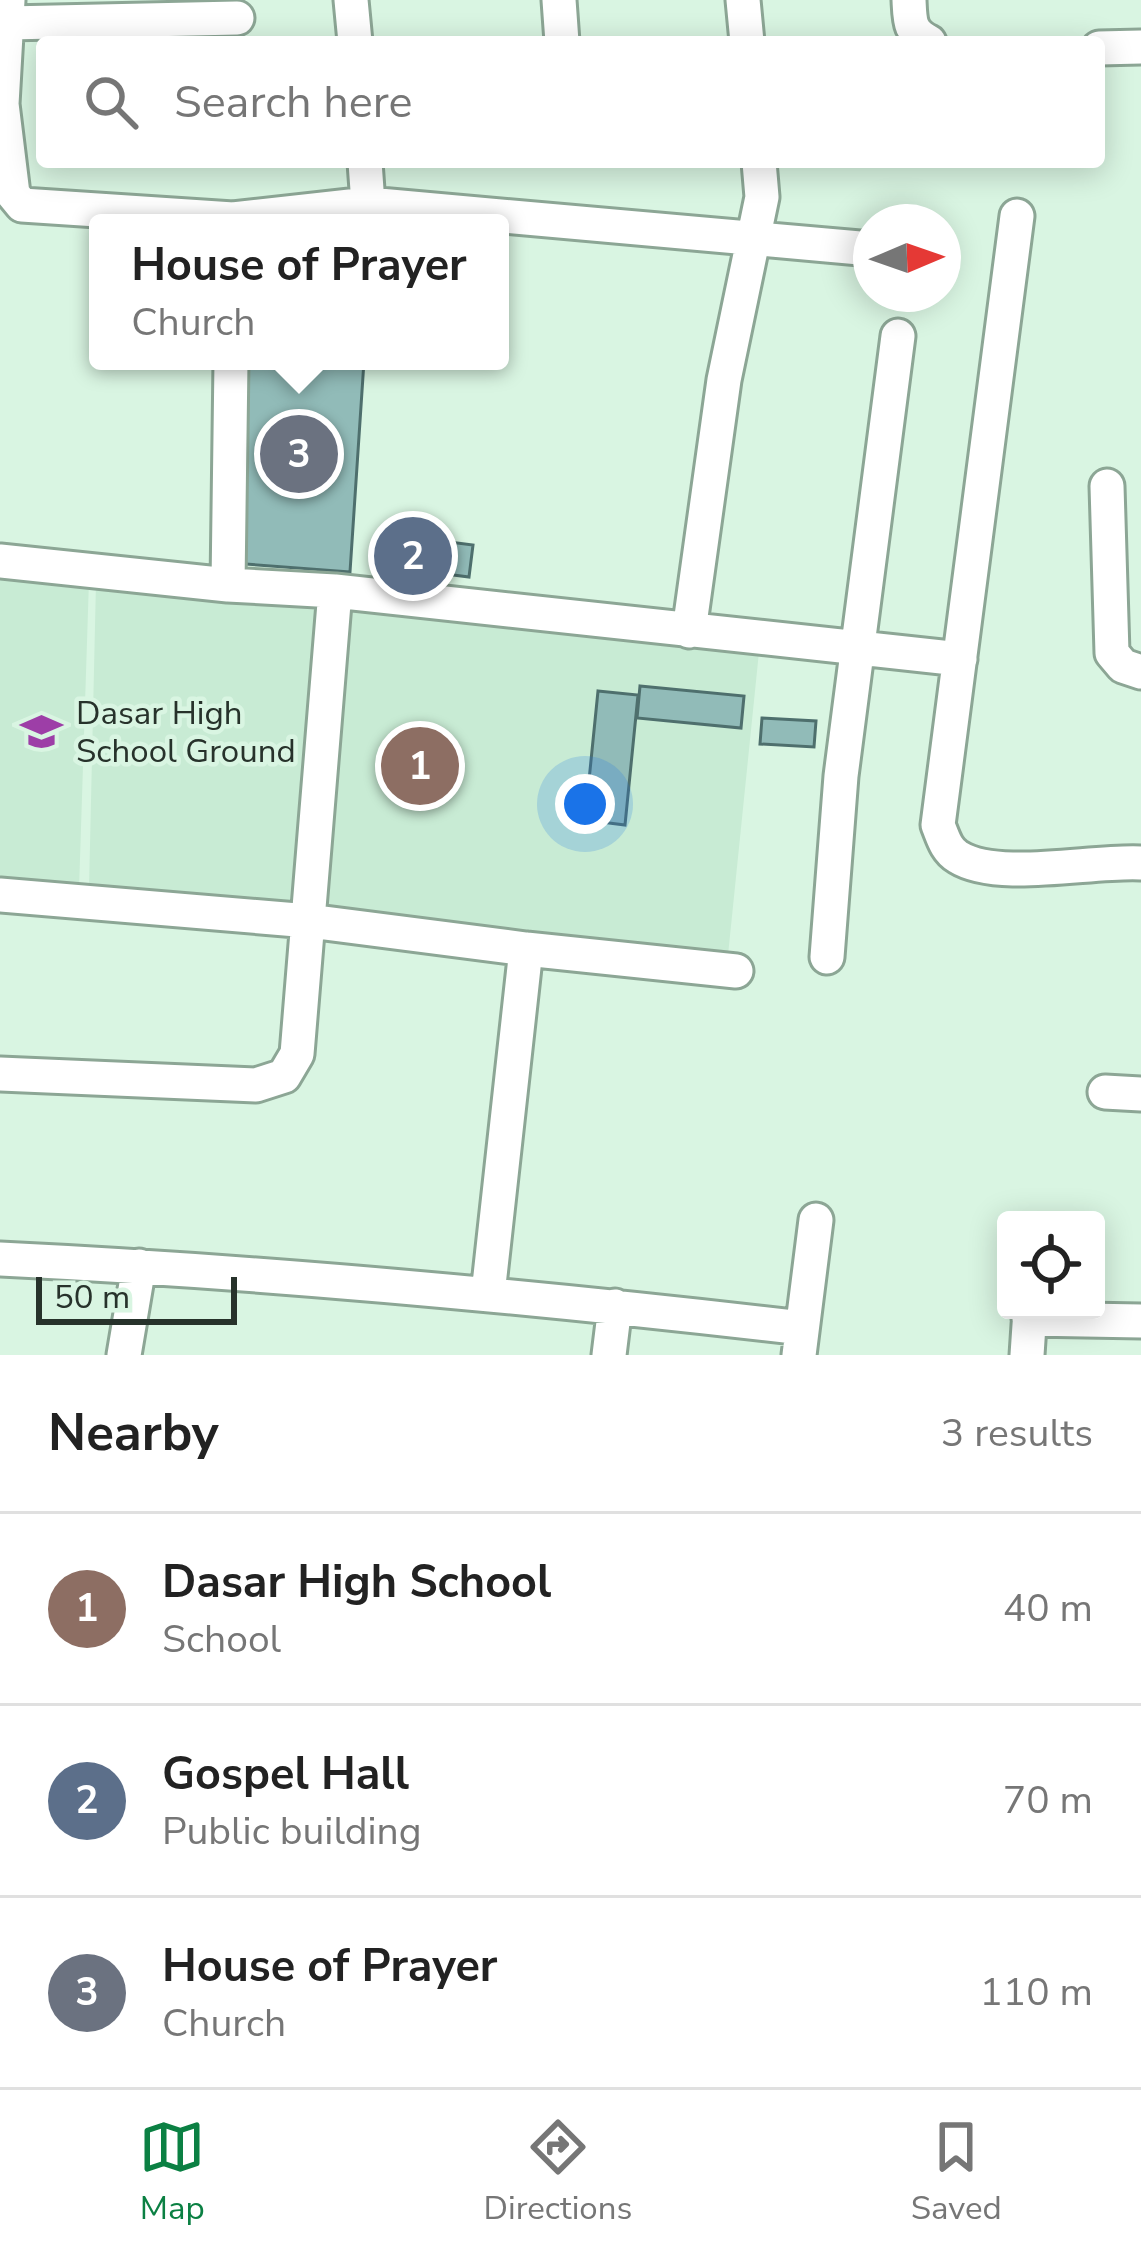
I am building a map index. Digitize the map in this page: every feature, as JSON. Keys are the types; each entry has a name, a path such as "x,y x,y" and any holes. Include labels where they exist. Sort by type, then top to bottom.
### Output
{"street":[{"path":"351,0 354,36"},
{"path":"559,0 562,36"},
{"path":"743,0 746,36"},
{"path":"909,0 910,27 918,36"},
{"path":"141,214 22,205 14,194 1,104 8,12 237,18"},
{"path":"1105,48 1141,47"},
{"path":"365,168 368,204"},
{"path":"689,631 724,380 762,197 760,168"},
{"path":"289,214 368,204 481,214"},
{"path":"509,216 853,247"},
{"path":"1017,216 938,825 946,846 958,857 986,867 1141,863"},
{"path":"827,957 841,776 898,337"},
{"path":"228,585 231,370"},
{"path":"1106,486 1112,653 1123,666 1141,672"},
{"path":"0,561 335,591 960,659"},
{"path":"0,1074 256,1085 284,1076 297,1054 335,591"},
{"path":"0,895 309,921 736,971"},
{"path":"488,1294 526,949"},
{"path":"1105,1092 1141,1094"},
{"path":"0,1259 139,1266 615,1306 801,1341 816,1220"},
{"path":"124,1355 139,1266"},
{"path":"609,1355 615,1306"},
{"path":"1027,1355 1029,1319"},
{"path":"1093,1319 1141,1322"}],"shaded area":[{"name":"Dasar High School Ground","path":"0,574 89,580 79,890 0,883"},
{"path":"96,582 760,642 727,965 89,889"}],"building":[{"path":"247,370 363,370 350,572 232,563"},
{"path":"395,535 473,545 469,577 391,567"},
{"path":"640,686 744,696 741,728 637,718"},
{"path":"598,691 638,695 625,825 585,820"},
{"path":"762,718 816,721 814,747 760,744"}],"place":[{"name":"House of Prayer","path":"299,454"},
{"name":"Gospel Hall","path":"413,556"},
{"name":"Dasar High School Ground","path":"42,732"},
{"name":"Dasar High School","path":"420,766"}]}
